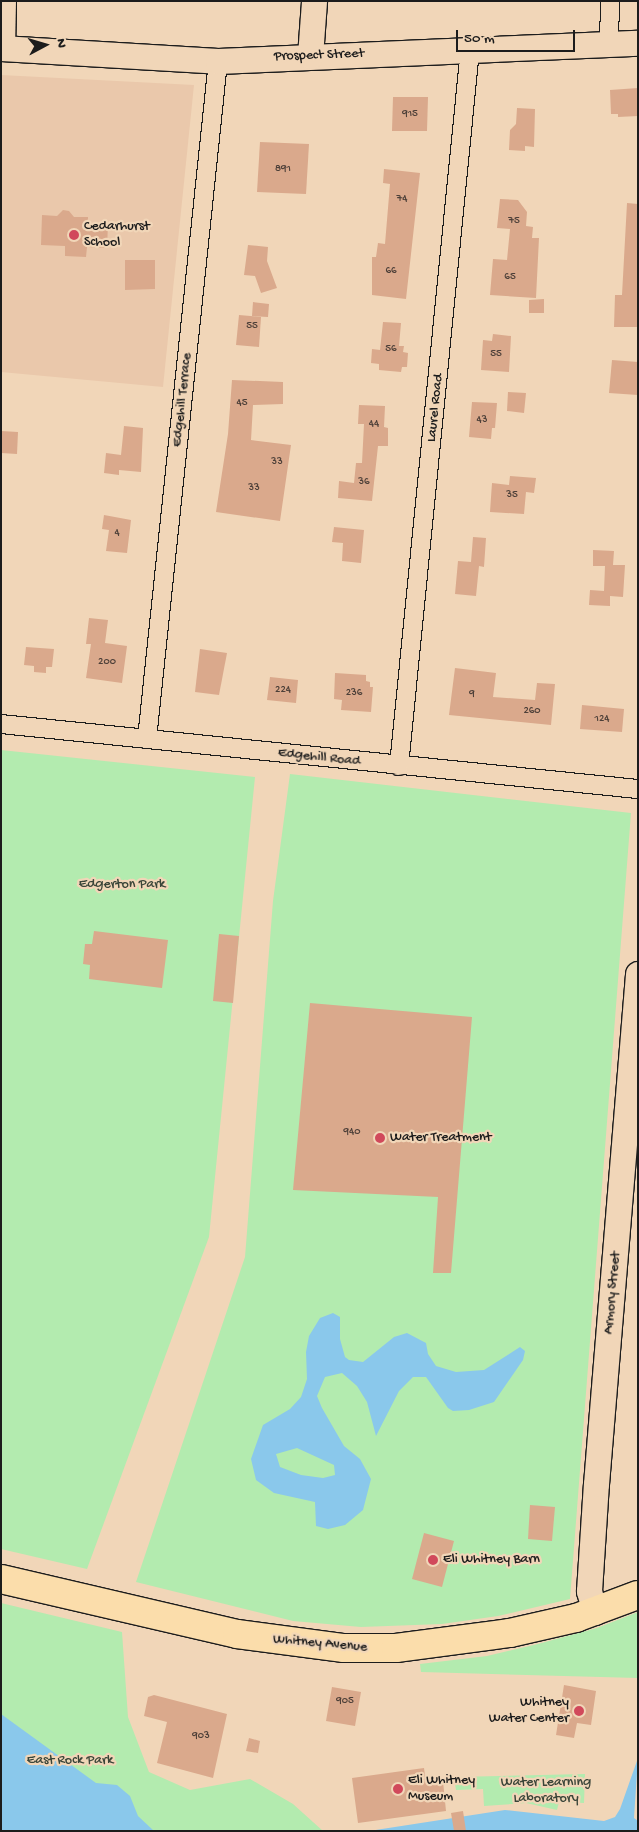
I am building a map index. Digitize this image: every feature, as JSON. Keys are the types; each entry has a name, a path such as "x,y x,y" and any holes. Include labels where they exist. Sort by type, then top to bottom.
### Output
{"main road":[{"path":"310,56 314,1"},
{"name":"Prospect Street","path":"3,49 218,61 638,43"},
{"name":"Armory Street","path":"595,1612 589,1591 596,1484 638,974"},
{"name":"Whitney Avenue","path":"1,1579 237,1634 344,1648 453,1643 547,1625 595,1612 638,1595"}],"street":[{"path":"3,49 7,1"},
{"path":"609,44 610,1"},
{"name":"Laurel Road","path":"399,766 470,50"},
{"name":"Edgehill Terrace","path":"147,739 218,61"},
{"name":"Edgehill Road","path":"1,724 638,789"}],"shaded area":[{"path":"1,75 194,85 163,387 1,372"}],"green space":[{"name":"Edgerton Park","path":"1,750 255,777 209,1237 87,1569 1,1549"},
{"path":"290,774 631,813 570,1599 498,1616 442,1624 361,1627 293,1621 136,1582 245,1257 273,901"},
{"name":"East Rock Park","path":"1,1603 122,1632 128,1717 149,1772 190,1790 250,1779 293,1804 323,1831 1,1831"},
{"path":"638,1612 638,1678 421,1672 420,1664 487,1656 534,1645 597,1628"},
{"name":"Water Learning Laboratory","path":"585,1774 584,1803 559,1802 557,1810 526,1803 484,1806 483,1789 456,1790 455,1784 455,1777"}],"water":[{"path":"333,1313 340,1317 340,1339 345,1357 349,1360 363,1362 394,1337 407,1333 426,1343 428,1354 436,1366 456,1372 484,1370 520,1347 525,1351 523,1360 494,1402 469,1410 453,1411 448,1408 426,1377 413,1377 399,1391 376,1436 367,1402 357,1386 342,1373 325,1377 317,1396 322,1408 344,1446 360,1459 371,1479 363,1510 345,1525 328,1529 316,1526 315,1502 274,1493 256,1480 251,1459 263,1425 290,1409 301,1397 307,1379 306,1352 309,1336 320,1318","holes":["297,1448 334,1465 335,1475 323,1478 301,1475 280,1467 276,1454"]},
{"path":"1,1714 96,1783 117,1785 130,1796 138,1816 154,1831 1,1831"},
{"path":"638,1758 634,1818 638,1821 638,1831 369,1831 505,1810 604,1821 615,1817 620,1809"}],"building":[{"path":"638,88 638,116 618,117 618,114 611,114 610,90"},
{"path":"393,97 428,97 427,131 392,131"},
{"path":"517,108 535,109 534,147 525,146 525,151 509,150 510,130 516,124"},
{"path":"260,142 309,144 306,194 257,192"},
{"path":"384,169 420,173 406,299 372,295 372,257 376,257 378,243 385,244 390,184 383,183"},
{"path":"500,199 518,200 527,212 526,226 533,227 532,238 539,238 536,298 490,295 493,259 507,260 510,229 497,228"},
{"path":"627,203 638,204 638,327 614,327 615,295 622,295"},
{"name":"Cedarhurst School","path":"63,210 69,211 74,217 88,217 88,223 108,224 107,248 87,247 86,257 65,256 65,246 41,245 42,215 57,216"},
{"path":"248,245 268,247 267,261 277,288 261,293 255,276 244,275"},
{"path":"125,260 155,260 155,289 125,290"},
{"path":"544,299 544,313 529,313 529,300"},
{"path":"253,302 269,304 268,317 252,316"},
{"path":"239,315 261,317 259,347 236,345"},
{"path":"383,322 401,323 399,346 404,346 403,352 408,353 407,367 402,367 401,372 379,370 379,364 371,363 372,349 380,350"},
{"path":"493,334 511,336 509,372 481,370 483,340 492,341"},
{"path":"612,360 638,362 638,395 609,393"},
{"path":"232,380 283,382 283,404 253,405 251,440 291,445 280,521 216,512 228,434"},
{"path":"508,392 526,393 524,413 507,411"},
{"path":"472,402 497,403 495,428 492,428 491,439 469,437"},
{"path":"359,405 385,406 384,427 388,428 388,446 378,446 372,501 338,498 339,481 354,483 356,463 362,463 364,424 358,424"},
{"path":"124,426 143,428 141,472 119,470 119,475 104,473 106,453 121,455"},
{"path":"1,431 18,432 17,454 1,453"},
{"path":"510,476 536,478 534,493 526,492 524,514 490,512 492,483 509,485"},
{"path":"104,515 131,520 127,553 106,551 109,530 102,529"},
{"path":"334,527 364,530 361,563 342,561 343,543 332,542"},
{"path":"473,537 486,538 484,567 479,566 476,596 455,594 458,561 471,562"},
{"path":"593,550 614,551 613,565 625,565 623,597 610,596 610,606 589,605 590,590 604,591 605,566 593,566"},
{"path":"89,618 108,620 105,643 127,646 122,683 86,678 91,644 86,644"},
{"path":"26,647 54,649 52,667 46,667 46,673 34,672 34,666 24,665"},
{"path":"200,649 227,653 219,695 195,692"},
{"path":"455,668 496,673 493,697 535,700 537,683 555,684 551,725 449,715"},
{"path":"335,673 366,675 366,681 370,682 370,687 373,687 371,712 341,710 342,700 334,699"},
{"path":"270,677 298,680 296,703 267,700"},
{"path":"582,705 624,709 622,732 580,729"},
{"path":"94,931 168,940 162,988 89,979 90,965 83,964 85,944 92,944"},
{"path":"219,934 239,936 233,1003 213,1001"},
{"name":"Water Treatment","path":"310,1003 472,1017 451,1273 433,1273 438,1197 293,1190"},
{"path":"530,1505 555,1507 552,1541 528,1539"},
{"name":"Eli Whitney Barn","path":"424,1533 454,1541 442,1587 412,1579"},
{"name":"Whitney Water Center","path":"564,1685 596,1691 591,1725 577,1723 574,1738 556,1735"},
{"path":"332,1687 361,1692 355,1726 326,1721"},
{"path":"154,1695 227,1714 213,1778 157,1763 167,1722 144,1716 148,1697"},
{"path":"249,1738 260,1741 258,1753 246,1751"},
{"name":"Eli Whitney Museum","path":"424,1768 426,1783 443,1781 446,1811 358,1823 352,1778"},
{"path":"463,1811 466,1831 454,1831 451,1813"}],"place":[{"name":"Cedarhurst School","path":"74,235"},
{"name":"Water Treatment","path":"380,1138"},
{"name":"Eli Whitney Barn","path":"433,1560"},
{"name":"Whitney Water Center","path":"579,1711"},
{"name":"Eli Whitney Museum","path":"398,1789"}]}
